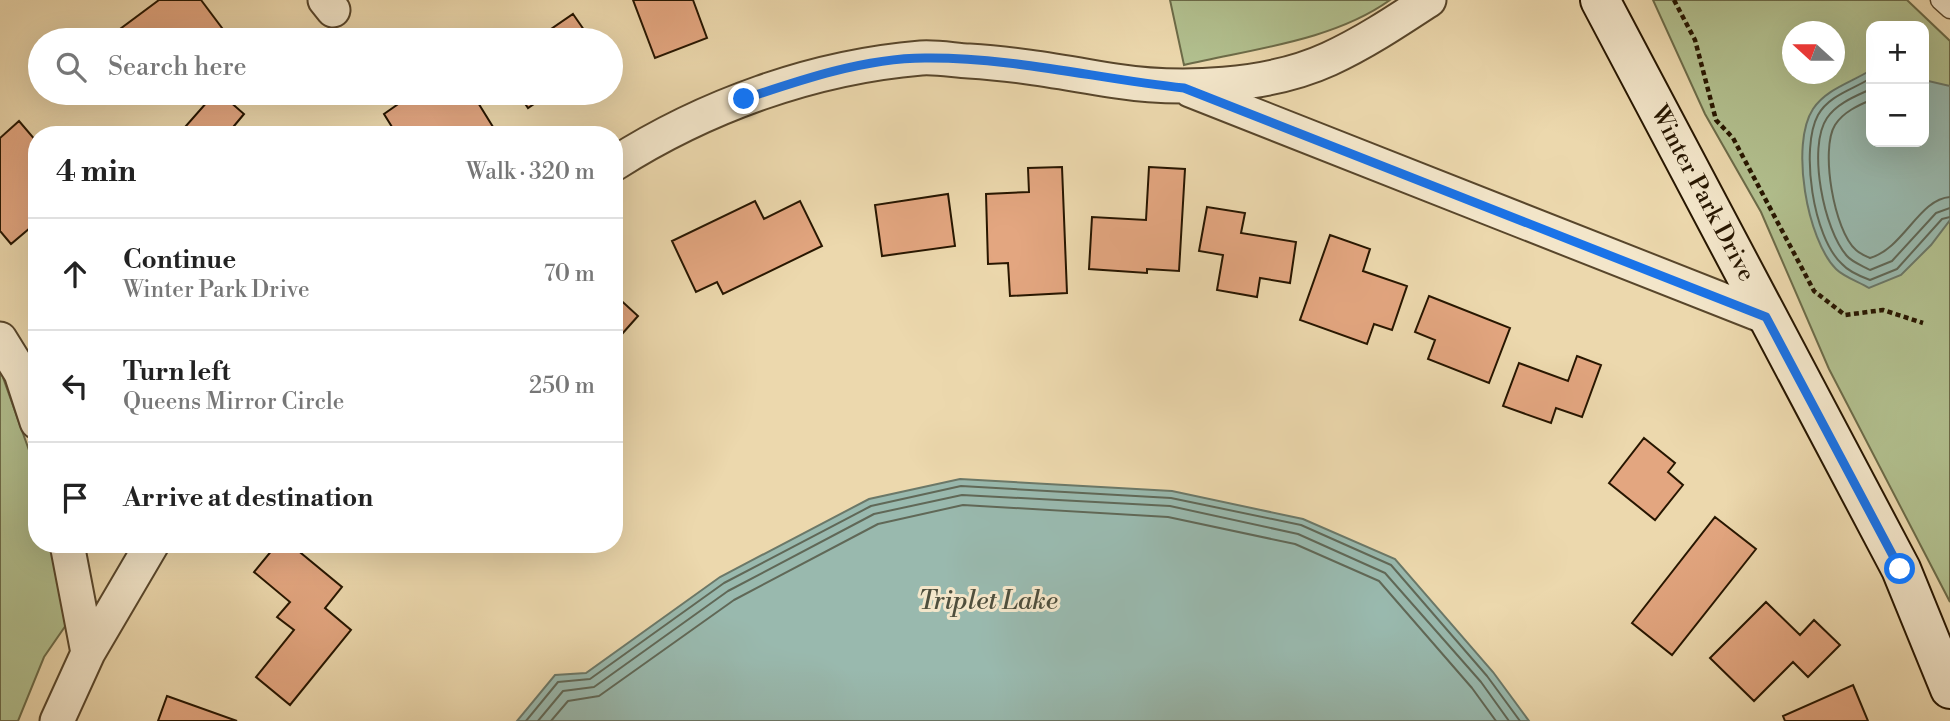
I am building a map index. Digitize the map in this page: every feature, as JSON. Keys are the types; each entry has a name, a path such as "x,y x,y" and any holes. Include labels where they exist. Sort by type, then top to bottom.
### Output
{"street":[{"path":"623,158 652,140 744,99 824,72 923,58 1030,65 1117,81 1184,88 1255,80 1327,60 1385,29 1429,0"},
{"name":"Winter Park Drive","path":"1600,0 1900,569 1950,690"},
{"path":"1184,88 1766,317"},
{"path":"0,340 21,373 28,394"},
{"path":"69,553 88,653"},
{"path":"57,721 88,653 147,553"}],"lane":[{"path":"1940,0 1950,9"}],"path":[{"path":"1674,0 1695,40 1716,120 1733,138 1814,291 1845,315 1883,310 1923,323"}],"green space":[{"path":"1170,0 1390,0 1368,14 1317,34 1184,65"},
{"path":"1653,0 1907,0 1950,41 1950,602 1829,369 1761,212 1705,114"},
{"path":"0,369 28,447 28,553 53,553 66,625 44,657 18,721 0,721"}],"water":[{"path":"1866,73 1866,147 1929,147 1929,81 1950,86 1950,220 1931,245 1901,275 1869,288 1839,272 1826,255 1817,237 1805,191 1803,145 1806,125 1818,102"},
{"name":"Triplet Lake","path":"960,479 1172,491 1303,519 1395,559 1493,672 1529,721 517,721 555,675 586,673 720,577 869,499"}],"building":[{"path":"159,0 201,0 222,28 121,28"},
{"path":"633,0 693,0 707,38 655,58"},
{"path":"573,14 583,28 553,28"},
{"path":"204,105 234,105 244,114 234,126 186,126"},
{"path":"397,105 479,105 492,126 391,126 384,114"},
{"path":"19,121 28,132 28,230 11,244 0,231 0,138"},
{"path":"1062,167 1067,293 1010,296 1008,263 988,264 986,194 1029,192 1028,168"},
{"path":"1149,167 1185,169 1179,271 1147,269 1147,273 1089,269 1092,217 1146,220"},
{"path":"948,194 955,246 882,256 875,205"},
{"path":"755,201 764,219 800,201 822,246 723,294 717,282 696,292 672,241"},
{"path":"1207,207 1245,213 1241,233 1296,242 1290,283 1260,278 1257,297 1217,290 1223,255 1199,251"},
{"path":"1330,235 1370,249 1363,271 1407,286 1392,330 1374,324 1367,344 1300,320"},
{"path":"1429,296 1510,328 1489,383 1428,359 1435,340 1415,332"},
{"path":"623,302 638,316 623,333"},
{"path":"1577,356 1601,365 1582,417 1556,408 1551,423 1503,406 1519,363 1568,381"},
{"path":"1644,438 1675,463 1668,472 1683,485 1655,520 1609,483"},
{"path":"1715,517 1756,549 1672,655 1632,623"},
{"path":"270,553 301,553 342,587 325,608 351,630 290,705 256,677 294,630 277,617 290,602 254,572"},
{"path":"1766,602 1800,635 1814,620 1840,645 1808,677 1793,662 1754,701 1710,658"},
{"path":"1853,685 1868,721 1785,721 1783,716"},
{"path":"167,696 237,721 158,721"}],"route":[{"path":"744,99 824,72 923,58 1030,65 1117,81 1184,88 1766,317 1900,569"}]}
